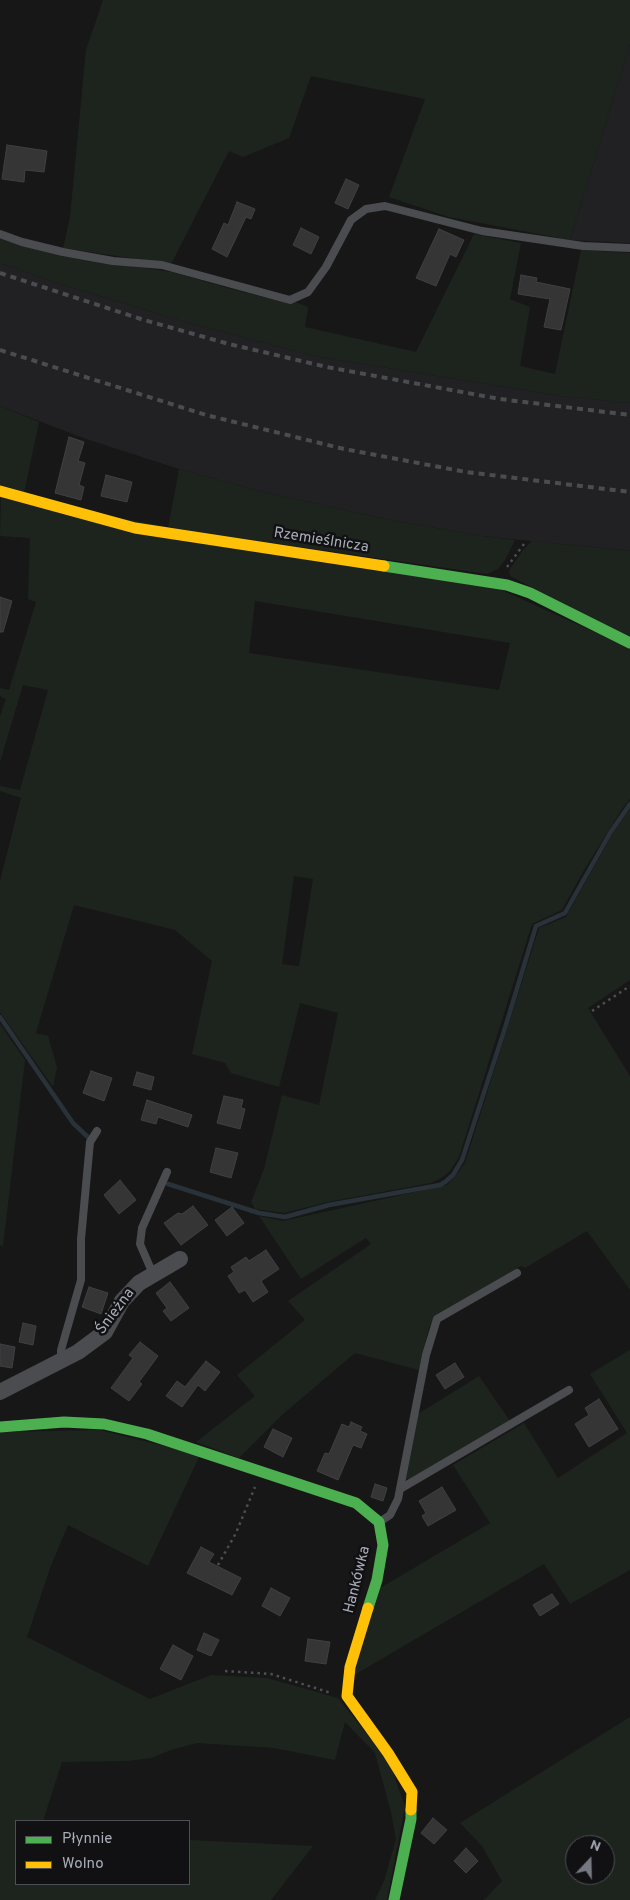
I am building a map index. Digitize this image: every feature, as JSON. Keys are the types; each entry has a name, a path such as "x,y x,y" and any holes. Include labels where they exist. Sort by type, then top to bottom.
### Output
{"street":[{"name":"Rzemieślnicza","path":"0,491 99,520 135,528 498,583 530,593 630,643"},
{"name":"Śnieżna","path":"0,1392 78,1352 105,1332 122,1302 139,1283 180,1259"},
{"path":"0,1427 64,1422 104,1424 147,1434 356,1503 379,1522"},
{"name":"Hankówka","path":"347,1696 350,1667 377,1580 383,1545 379,1522"},
{"path":"347,1696 388,1753 412,1792 411,1819 394,1900"}],"lane":[{"path":"0,234 22,242 63,252 114,261 162,265 290,300 308,292 326,267 351,220 366,209 385,206 482,231 583,246 630,248"},
{"path":"62,1360 61,1350 81,1280 81,1239 90,1142 97,1132"},
{"path":"153,1274 140,1244 142,1228 166,1172"},
{"path":"379,1522 390,1515 398,1499 426,1355 438,1319 517,1273"},
{"path":"400,1489 569,1390"}],"path":[{"path":"498,583 507,566 524,544"},
{"path":"592,1011 630,986"},
{"path":"218,1565 236,1533 261,1472"},
{"path":"225,1670 271,1674 320,1691 347,1696"}],"shaded area":[{"path":"103,0 630,0 630,44 570,240 449,217 389,197 425,99 311,76 289,138 243,157 229,151 171,264 63,248 70,217 86,50"},
{"path":"630,44 630,243 570,240"},
{"path":"474,234 521,243 510,299 530,307 520,366 555,374 581,250 630,253 630,403 560,396 314,356 182,321 57,283 0,263 0,237 63,256 172,272 235,290 284,302 295,302 308,307 305,327 416,352"},
{"path":"0,263 57,283 182,321 314,356 560,396 630,403 630,551 482,536 385,519 263,492 179,469 83,438 0,406"},
{"path":"0,406 39,422 24,493 0,486"},
{"path":"179,469 263,492 385,519 515,540 498,569 487,574 168,528"},
{"path":"1,496 497,588 630,648 630,799 584,870 562,910 532,924 459,1157 450,1171 443,1177 431,1183 328,1202 284,1213 255,1209 251,1202 264,1169 282,1095 319,1105 338,1013 300,1003 279,1087 231,1073 225,1063 192,1054 212,961 175,930 74,905 36,1033 48,1036 57,1067 53,1087 0,1012 0,881 21,798 0,791 0,786 20,790 48,690 23,685 0,762 0,716 6,699 0,696 0,688 9,690 36,602 28,599 30,538 0,536","holes":["255,601 510,643 499,690 249,653","294,876 313,879 299,966 282,964"]},
{"path":"532,541 630,551 630,638 510,576 510,569 523,550"},
{"path":"630,808 630,980 588,1008 630,1076 630,1290 587,1231 525,1268 521,1266 436,1316 429,1327 419,1370 355,1353 282,1415 239,1458 196,1442 255,1396 237,1375 305,1320 288,1301 371,1244 366,1238 301,1279 259,1216 283,1221 447,1185 465,1163 539,928 566,917 611,836"},
{"path":"0,1024 25,1060 3,1246 0,1245"},
{"path":"630,1350 630,1570 570,1604 544,1564 354,1675 380,1588 490,1523 453,1465 524,1423 558,1478 627,1433 590,1374"},
{"path":"479,1376 510,1421 413,1480 406,1479 418,1414"},
{"path":"100,1430 200,1455 148,1566 68,1525 50,1568 27,1637 150,1699 211,1675 267,1678 338,1698 390,1763 405,1807 387,1900 375,1900 384,1881 396,1839 391,1812 375,1753 345,1722 335,1760 274,1748 197,1743 151,1758 128,1761 62,1762 43,1820 15,1820 15,1885 190,1885 190,1840 313,1846 271,1900 0,1900 0,1432"},
{"path":"630,1717 630,1900 484,1900 502,1881 482,1846 460,1823"}],"building":[{"path":"7,145 47,151 44,172 25,170 24,182 2,179"},
{"path":"346,179 359,185 348,209 335,203"},
{"path":"237,202 255,209 251,219 246,217 227,257 212,249 224,223 228,225"},
{"path":"301,228 319,237 311,254 293,245"},
{"path":"439,229 464,240 456,257 450,254 436,286 416,278"},
{"path":"521,275 537,278 536,282 570,289 561,330 544,327 550,299 518,294"},
{"path":"69,437 84,442 78,461 85,463 79,485 84,487 81,500 55,493"},
{"path":"106,475 132,482 127,502 101,496"},
{"path":"0,597 12,601 3,632 0,632"},
{"path":"91,1071 112,1078 104,1101 83,1093"},
{"path":"137,1072 154,1077 151,1090 133,1085"},
{"path":"224,1096 243,1100 241,1108 245,1109 240,1129 217,1123"},
{"path":"147,1100 192,1115 188,1127 158,1117 156,1124 141,1120"},
{"path":"216,1148 238,1153 231,1178 210,1172"},
{"path":"120,1180 136,1200 119,1214 104,1195"},
{"path":"193,1206 208,1225 181,1245 164,1223 178,1213 182,1214"},
{"path":"232,1207 244,1223 227,1236 215,1220"},
{"path":"266,1250 279,1269 261,1281 268,1292 253,1302 245,1290 239,1293 228,1276 234,1272 231,1267 246,1257 249,1261"},
{"path":"170,1282 189,1308 171,1321 163,1311 167,1308 156,1293"},
{"path":"89,1287 108,1293 101,1314 82,1307"},
{"path":"23,1323 36,1326 33,1345 19,1342"},
{"path":"140,1342 158,1356 139,1382 142,1384 129,1401 111,1388 133,1358 129,1355"},
{"path":"0,1344 15,1347 12,1368 0,1366"},
{"path":"206,1361 220,1372 205,1391 198,1385 182,1407 166,1396 177,1381 185,1387"},
{"path":"455,1363 464,1377 445,1389 436,1375"},
{"path":"599,1399 618,1429 589,1447 575,1424 589,1415 585,1408"},
{"path":"351,1422 362,1427 360,1431 367,1434 361,1448 353,1445 338,1480 317,1471 325,1453 329,1454 342,1424 349,1427"},
{"path":"273,1429 292,1438 283,1457 264,1447"},
{"path":"375,1484 387,1488 383,1501 371,1497"},
{"path":"442,1487 456,1510 428,1526 422,1516 426,1513 419,1501"},
{"path":"201,1547 214,1554 209,1562 241,1578 232,1595 187,1573"},
{"path":"271,1588 290,1598 280,1616 262,1606"},
{"path":"552,1594 559,1604 540,1616 533,1605"},
{"path":"204,1633 219,1640 211,1656 197,1650"},
{"path":"308,1639 330,1642 326,1664 305,1661"},
{"path":"173,1645 193,1656 181,1680 160,1669"},
{"path":"433,1818 447,1830 434,1844 421,1833"},
{"path":"466,1848 478,1861 466,1873 454,1861"}],"waterway":[{"path":"168,1184 259,1213 285,1217 329,1205 440,1185 445,1182 453,1175 462,1160 536,926 565,913 610,833 630,804"},
{"path":"0,1017 73,1123 92,1141"}],"railway":[{"path":"0,273 144,320 229,344 327,367 500,399 630,415"},
{"path":"0,350 206,415 344,449 466,472 630,492"}],"traffic: fast":[{"path":"384,566 507,585 530,593 630,643"},
{"path":"0,1427 64,1422 104,1424 147,1434 356,1503 379,1522 383,1545 377,1580 368,1608"},
{"path":"394,1900 411,1819 411,1810"}],"traffic: slow":[{"path":"0,491 135,528 384,566"},
{"path":"368,1608 350,1667 347,1696 388,1753 412,1792 411,1810"}]}
